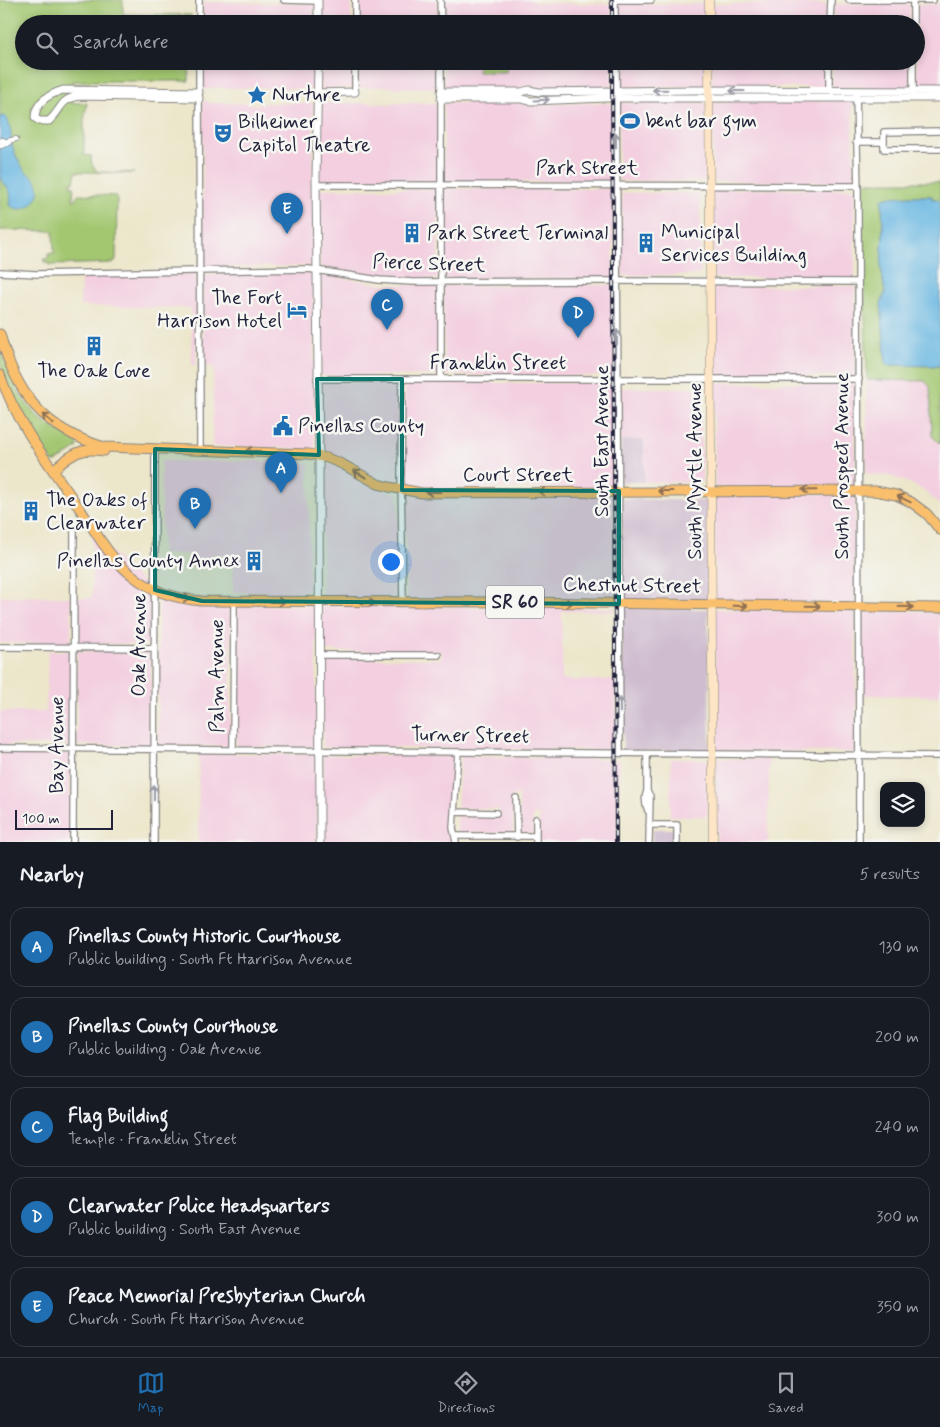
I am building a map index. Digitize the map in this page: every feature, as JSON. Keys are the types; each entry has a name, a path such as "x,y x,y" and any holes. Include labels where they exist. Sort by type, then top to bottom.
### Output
{"main road":[{"path":"709,0 709,15"},
{"name":"South Myrtle Avenue","path":"709,70 713,842"},
{"name":"Court Street","path":"0,334 9,365 19,386 31,402 53,423 77,438 105,447 288,452 318,456 342,464 378,484 402,490 422,492 882,491 904,498 927,514 940,530"},
{"name":"SR 60","path":"0,375 25,426 53,470"},
{"path":"53,470 73,454 83,450 140,453 155,449"},
{"name":"Chestnut Street","path":"53,470 116,561 132,576 155,590 189,600 940,608"}],"street":[{"path":"199,0 199,15"},
{"path":"284,0 318,0 318,15"},
{"path":"355,0 355,15"},
{"path":"440,0 441,15"},
{"path":"615,15 614,0 651,0"},
{"path":"830,15 831,0"},
{"path":"849,0 933,0"},
{"path":"913,0 913,15"},
{"path":"199,70 200,450"},
{"path":"318,70 316,185 320,842"},
{"path":"317,96 355,92 355,70"},
{"path":"441,70 441,379"},
{"name":"South East Avenue","path":"616,70 620,754"},
{"path":"828,91 829,70"},
{"path":"913,70 913,94"},
{"path":"63,90 199,95 69,97 61,104 49,122 39,121 35,118 37,107 51,95 63,90"},
{"path":"441,95 709,90 828,91 856,94"},
{"path":"441,95 531,101 709,99 913,94 940,91"},
{"name":"South Prospect Avenue","path":"856,94 858,186 859,842"},
{"path":"913,94 940,98"},
{"path":"51,95 61,104"},
{"path":"940,131 884,132 884,149 940,149"},
{"path":"0,141 17,140 0,146"},
{"path":"856,142 884,142"},
{"name":"Park Street","path":"316,185 858,186"},
{"name":"Pierce Street","path":"0,272 36,274 317,270 379,280 441,282 858,282"},
{"name":"Franklin Street","path":"318,379 858,379"},
{"path":"402,379 403,603"},
{"name":"Oak Avenue","path":"154,842 155,449"},
{"name":"Bay Avenue","path":"73,842 74,524"},
{"name":"Palm Avenue","path":"233,750 234,601"},
{"path":"0,647 155,648"},
{"path":"319,654 438,655"},
{"name":"Turner Street","path":"0,748 940,756"},
{"path":"458,752 453,828 456,839 517,837 536,839 536,819"},
{"path":"647,754 647,791 650,796 648,842"},
{"path":"516,798 517,837"},
{"path":"454,812 496,813"},
{"path":"649,825 677,825 677,842"}],"highlighted area":[{"path":"317,379 402,379 402,490 619,491 619,604 202,601 155,590 155,449 319,455"}],"shaded area":[{"path":"321,0 351,0 351,15 321,15"},
{"path":"358,0 437,0 437,15 358,15"},
{"path":"444,0 529,0 538,3 612,4 612,15 444,15"},
{"path":"203,2 314,4 314,15 203,15"},
{"path":"619,4 705,4 705,15 619,15"},
{"path":"712,4 827,4 827,15 712,15"},
{"path":"834,4 910,4 910,15 834,15"},
{"path":"917,4 940,4 940,87 917,87 917,70 925,70 925,15 917,15"},
{"path":"203,70 315,70 314,89 256,87 211,88 203,90"},
{"path":"321,70 352,70 352,88 321,89"},
{"path":"358,70 437,70 437,88 395,88 383,86 359,88"},
{"path":"444,70 612,70 612,87 444,88"},
{"path":"619,70 706,70 706,86 619,87"},
{"path":"712,70 826,70 825,87 712,87"},
{"path":"833,70 910,70 910,87 832,87"},
{"path":"203,100 211,103 247,103 257,105 268,103 313,103 313,266 203,267"},
{"path":"852,101 854,182 713,181 713,103"},
{"path":"320,103 437,103 438,182 320,182"},
{"path":"444,103 612,103 613,181 444,182"},
{"path":"619,103 706,103 706,181 619,181"},
{"path":"320,189 438,189 438,279 379,276 320,267"},
{"path":"444,189 613,189 613,278 444,279"},
{"path":"713,189 854,189 855,278 714,278"},
{"path":"622,193 696,193 700,196 701,272 698,275 622,275"},
{"path":"196,274 196,365 192,365 191,308 80,306 81,276"},
{"path":"203,274 313,274 315,451 288,448 212,446 214,367 203,366"},
{"path":"320,274 379,284 438,286 438,375 321,376"},
{"path":"613,285 614,374 612,376 444,375 444,286"},
{"path":"714,286 855,286 855,376 714,375"},
{"path":"867,380 925,380 930,387 932,436 940,444 940,505 924,491 912,484 889,476 866,474"},
{"path":"321,383 399,383 398,486 380,480 322,452"},
{"path":"405,383 612,383 612,487 422,489 405,487"},
{"path":"714,383 855,383 855,487 715,487"},
{"path":"621,388 701,388 702,482 644,482 644,440 621,440"},
{"path":"621,440 644,440 644,482 621,482"},
{"path":"322,460 398,494 400,599 322,599"},
{"path":"163,461 290,461 309,463 309,590 304,594 233,592 233,559 224,559 223,554 212,554 212,560 194,560 194,554 162,554 161,463"},
{"path":"855,494 855,603 715,601 715,495"},
{"path":"405,495 613,495 615,600 406,599"},
{"path":"622,499 708,501 708,601 622,600"},
{"path":"92,533 152,592 151,644 77,644 78,598 92,598"},
{"path":"159,595 231,605 230,746 158,745"},
{"path":"0,596 71,597 71,644 0,643"},
{"path":"237,605 316,606 316,747 237,746"},
{"path":"322,606 615,608 615,611 562,611 562,680 616,680 616,750 323,747 322,658 441,659 442,652 322,651"},
{"path":"622,608 708,609 710,751 623,750"},
{"path":"715,609 855,611 856,752 716,751"},
{"path":"862,611 940,611 940,696 863,695"},
{"path":"48,651 71,651 70,745 0,745 0,712 46,712"},
{"path":"77,651 151,652 151,745 77,745"},
{"path":"0,752 70,753 70,842 0,842"},
{"path":"199,753 316,755 317,842 198,842"},
{"path":"323,755 455,756 449,828 453,842 323,842"},
{"path":"461,756 620,760 617,842 539,842 539,815 533,815 533,833 520,833 519,795 513,795 513,833 457,833 457,816 500,816 499,809 457,808"},
{"path":"671,759 707,759 707,816 670,816"},
{"path":"716,759 769,759 768,842 717,842"},
{"path":"652,829 673,829 673,842 652,842"}],"green space":[{"path":"0,0 123,0 123,14 191,15 15,15 15,70 189,70 189,81 72,81 72,84 89,84 89,87 72,87 76,93 71,94 71,103 87,103 84,121 84,155 91,156 92,165 98,172 134,173 76,172 74,182 71,182 71,186 74,186 73,200 75,200 78,194 117,196 116,259 114,263 49,265 43,259 48,259 48,254 54,253 53,231 0,230"},
{"path":"478,70 506,70 506,72 478,72"},
{"path":"861,182 940,182 940,202 937,199 932,199 931,196 882,199 881,267 885,293 881,304 886,365 940,366 940,444 932,436 930,387 925,381 867,380"},
{"path":"0,348 12,379 23,399 37,416 78,444 77,448 56,462 53,462 32,431 15,399 0,364"}],"water":[{"path":"4,116 10,126 14,151 22,167 35,179 38,187 35,200 23,209 17,209 10,205 9,190 1,178 0,117"},
{"path":"932,196 932,199 937,199 940,202 940,366 886,365 881,304 885,293 881,267 882,199 886,197"}],"railway":[{"path":"612,0 612,15"},
{"path":"612,70 616,842"}],"place":[{"name":"Nurture","path":"257,95"},
{"name":"bent bar gym","path":"630,121"},
{"name":"Bilheimer Capitol Theatre","path":"223,133"},
{"name":"Park Street Terminal","path":"412,233"},
{"name":"Peace Memorial Presbyterian Church","path":"287,234"},
{"name":"Municipal Services Building","path":"646,243"},
{"name":"The Fort Harrison Hotel","path":"297,310"},
{"name":"Flag Building","path":"387,330"},
{"name":"Clearwater Police Headquarters","path":"578,338"},
{"name":"The Oak Cove","path":"94,346"},
{"name":"Pinellas County","path":"283,426"},
{"name":"Pinellas County Historic Courthouse","path":"281,493"},
{"name":"The Oaks of Clearwater","path":"31,511"},
{"name":"Pinellas County Courthouse","path":"195,529"},
{"name":"Pinellas County Annex","path":"254,561"}]}
